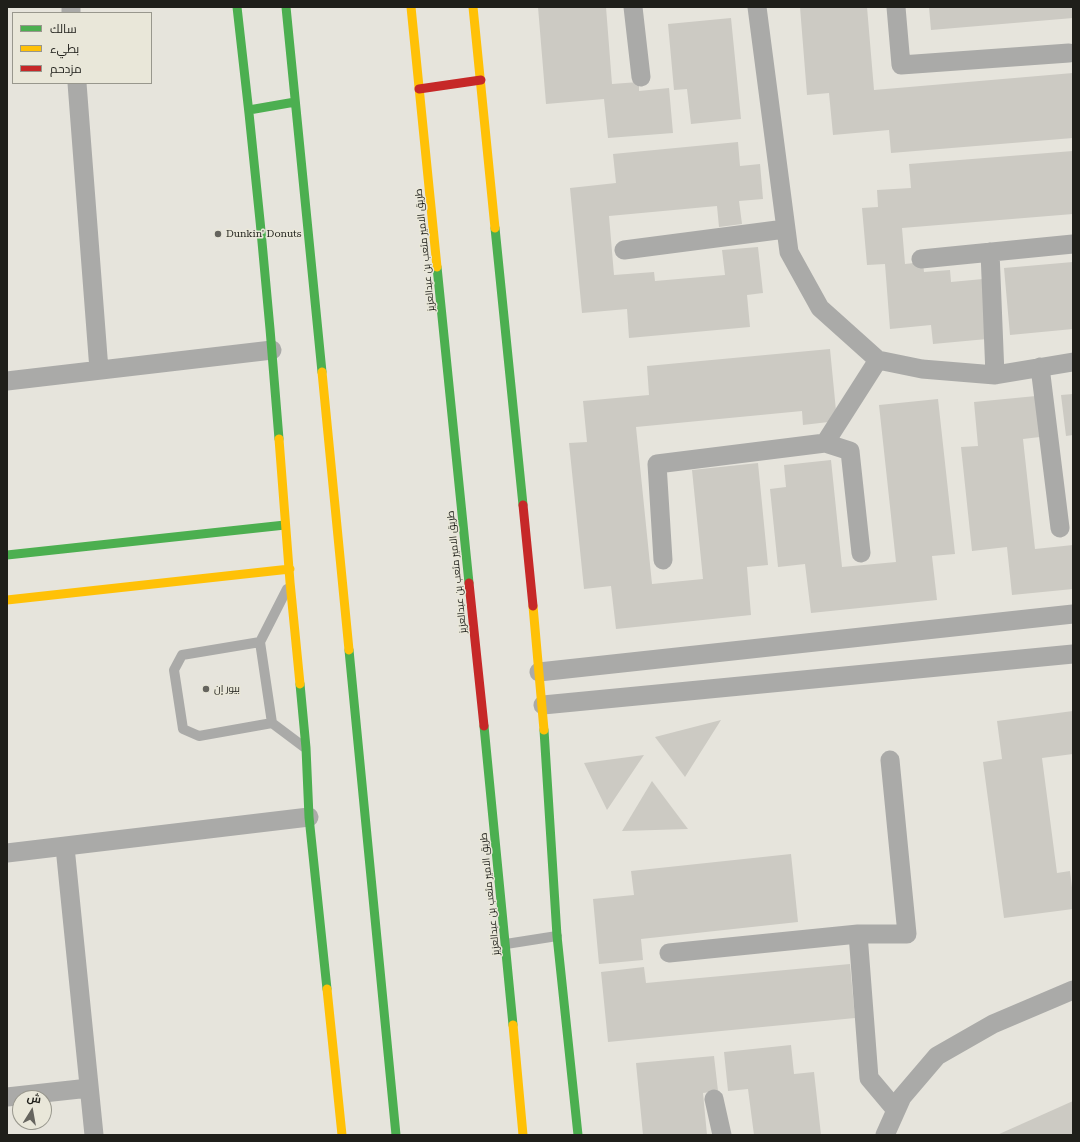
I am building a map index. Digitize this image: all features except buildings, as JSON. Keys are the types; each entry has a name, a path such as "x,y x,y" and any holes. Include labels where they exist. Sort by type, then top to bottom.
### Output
{"street":[{"path":"237,7 250,110 272,350 290,582 306,748 309,817 342,1135"},
{"path":"286,7 396,1135"},
{"name":"طريق الامير متعب بن عبدالعزيز","path":"411,7 506,944 523,1135"},
{"path":"473,7 540,672 557,936 578,1135"},
{"path":"633,7 641,77"},
{"path":"757,7 789,252 820,308 878,360 922,369 995,375 1073,362"},
{"path":"896,7 901,65 1069,53"},
{"path":"420,89 481,80"},
{"path":"77,84 99,370"},
{"path":"250,110 295,102"},
{"path":"624,250 785,229"},
{"path":"921,259 1073,244"},
{"path":"990,252 995,375"},
{"path":"7,381 272,350"},
{"path":"825,442 878,360"},
{"path":"1040,368 1060,528"},
{"path":"663,560 657,464 825,442 850,451 861,553"},
{"path":"7,555 285,524"},
{"path":"7,600 290,569"},
{"path":"540,672 1073,614"},
{"path":"543,705 1073,654"},
{"path":"669,953 858,934 907,934 890,760"},
{"path":"7,853 309,817"},
{"path":"65,847 94,1135"},
{"path":"858,934 869,1078 896,1110"},
{"path":"885,1135 902,1096 938,1056 993,1024 1073,990"},
{"path":"7,1097 90,1088"},
{"path":"714,1099 722,1135"}],"lane":[{"path":"290,582 260,642 272,723 306,748"},
{"path":"260,642 182,656 174,670 183,729 199,736 272,723"},
{"path":"506,944 557,936"}],"traffic: fast":[{"path":"237,7 260,223 279,439"},
{"path":"286,7 322,372"},
{"path":"249,110 295,102"},
{"path":"495,228 523,505"},
{"path":"437,267 469,583"},
{"path":"7,555 285,525"},
{"path":"349,650 396,1135"},
{"path":"300,684 306,748 309,817 327,989"},
{"path":"484,726 513,1025"},
{"path":"544,730 557,936 578,1135"}],"traffic: slow":[{"path":"411,7 437,267"},
{"path":"473,7 495,228"},
{"path":"322,372 349,650"},
{"path":"279,439 290,582 300,684"},
{"path":"7,600 290,569"},
{"path":"533,606 544,730"},
{"path":"327,989 342,1135"},
{"path":"513,1025 523,1135"}],"traffic: jam":[{"path":"419,89 481,80"},
{"path":"523,505 533,606"},
{"path":"469,583 484,726"}],"place":[{"name":"Dunkin' Donuts","path":"218,234"},
{"name":"بيور إن","path":"206,689"}]}
